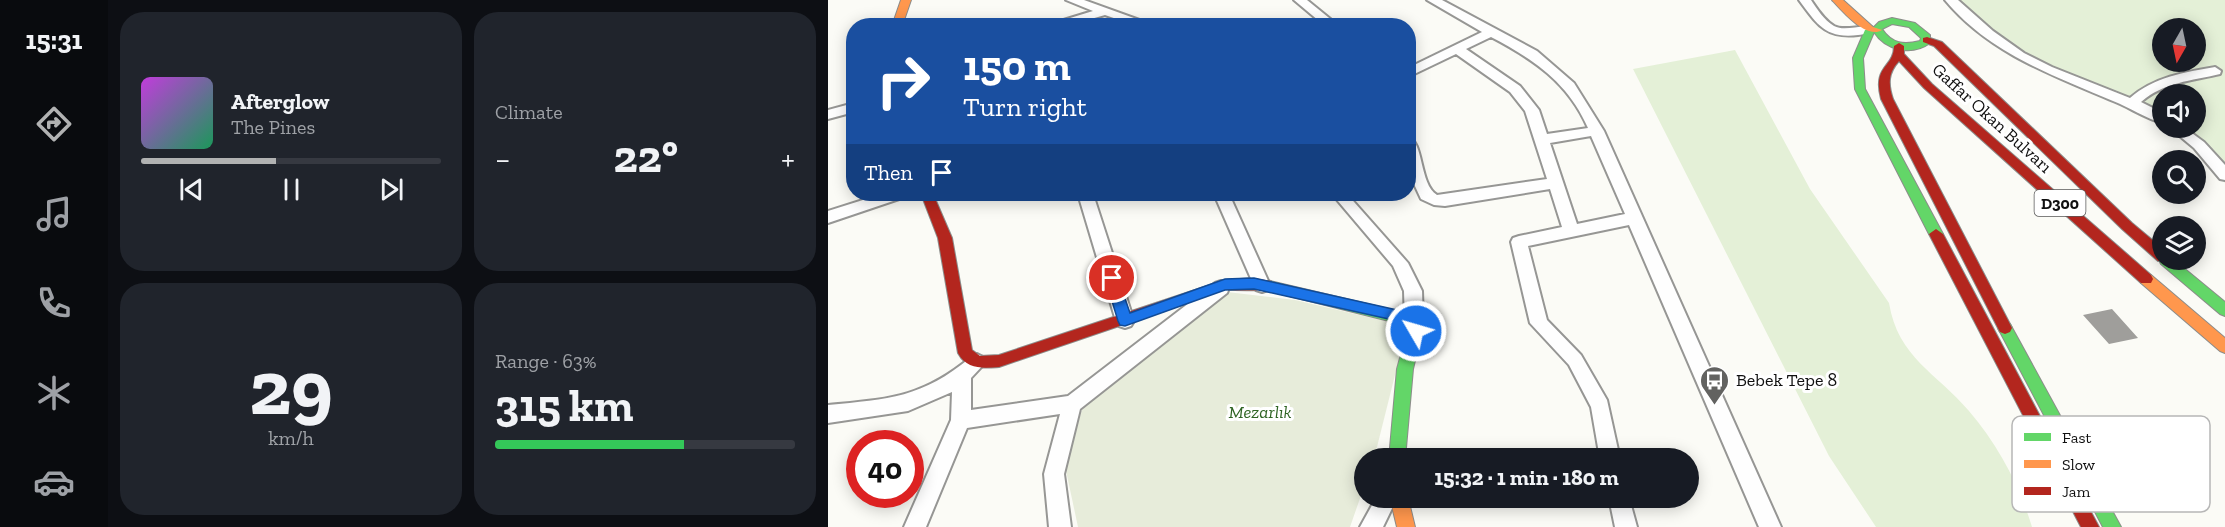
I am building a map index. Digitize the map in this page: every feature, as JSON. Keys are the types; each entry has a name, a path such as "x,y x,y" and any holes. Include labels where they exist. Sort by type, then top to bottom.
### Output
{"main road":[{"path":"900,18 906,0"},
{"name":"Gaffar Okan Bulvarı","path":"1837,0 1899,51 1928,86 2225,347"},
{"name":"Gaffar Okan Bulvarı","path":"1894,6 2152,248"},
{"path":"1910,22 1887,22 1873,30 1858,51 1855,67 1860,89 2032,416"},
{"path":"1932,42 1899,51 1882,75 1883,91 2052,416"},
{"path":"930,201 945,238 965,353 977,362 999,361 1125,321 1225,285 1262,285 1406,317 1414,323 1416,331 1405,369 1398,448"},
{"name":"Gaffar Okan Bulvarı","path":"2178,270 2225,310"},
{"path":"1401,508 1406,527"},
{"path":"2082,512 2090,527"},
{"path":"2104,512 2112,527"}],"street":[{"path":"1072,0 1127,18"},
{"path":"1300,0 1323,18"},
{"path":"1433,0 1533,54 1569,86 1596,132 1770,527"},
{"path":"1805,0 1825,26 1832,31 1847,33 1873,30"},
{"path":"1951,0 1991,37 2018,55 2061,76 2132,103 2152,113"},
{"path":"1080,18 1107,11"},
{"path":"1416,69 1491,32"},
{"path":"1457,49 1515,89 1532,111 1571,231"},
{"path":"2132,103 2142,94 2159,85 2215,71"},
{"path":"828,115 846,109"},
{"path":"1541,140 1596,132"},
{"path":"2193,138 2218,154 2225,175"},
{"path":"1416,167 1423,190 1429,198 1435,200 1448,200 1555,183"},
{"path":"828,217 876,201"},
{"path":"1087,201 1125,321"},
{"path":"1224,201 1262,285"},
{"path":"1345,201 1400,263 1413,291 1414,323"},
{"path":"1608,448 1600,406 1575,360 1539,323 1519,242 1635,218"},
{"path":"961,420 1072,404 1225,285"},
{"path":"828,414 899,406 921,400 943,390 962,377 977,362"},
{"path":"915,527 961,420 962,377"},
{"path":"1060,527 1054,474 1072,404"},
{"path":"1371,527 1381,508"},
{"path":"1621,508 1626,527"}],"green space":[{"path":"1948,0 2225,0 2225,183 2206,162 2206,150 2196,150 2185,138 2206,138 2206,84 2152,84 2152,117 2047,72"},
{"path":"1735,50 1810,189 1889,303 1901,338 1920,363 1969,411 1998,451 2012,476 2012,512 2027,512 2032,527 1876,527 1829,456 1633,69"},
{"name":"Mezarlık","path":"1227,292 1295,300 1398,324 1406,331 1377,448 1354,448 1354,508 1357,508 1350,527 1078,527 1065,466 1085,400"}],"building":[{"path":"2112,309 2138,338 2109,344 2083,315"}],"traffic: fast":[{"path":"1892,21 1912,25 1926,37 1925,43 1904,48 1884,40 1877,29 1882,24 1892,21"},
{"path":"1870,30 1858,58 1860,89 1936,234"},
{"path":"2178,270 2225,310"},
{"path":"1266,285 1410,320 1416,327 1405,369 1398,448"},
{"path":"2005,328 2052,416"},
{"path":"2104,512 2112,527"}],"traffic: slow":[{"path":"900,18 906,0"},
{"path":"1837,0 1870,30 1877,30"},
{"path":"2146,279 2225,347"},
{"path":"1401,508 1406,527"}],"traffic: jam":[{"path":"1927,40 1938,44 2152,248"},
{"path":"1899,46 1899,55 1928,86 2146,279"},
{"path":"1899,55 1885,75 1884,86 1887,99 2005,328"},
{"path":"930,201 945,238 965,353 977,362 999,361 1225,285 1254,283 1266,285"},
{"path":"1936,234 2032,416"},
{"path":"2082,512 2090,527"}],"place":[{"name":"Bebek Tepe 8","path":"1715,406"}],"route":[{"path":"1112,278 1125,321 1225,285 1254,283 1406,317 1414,323 1416,331"}]}
